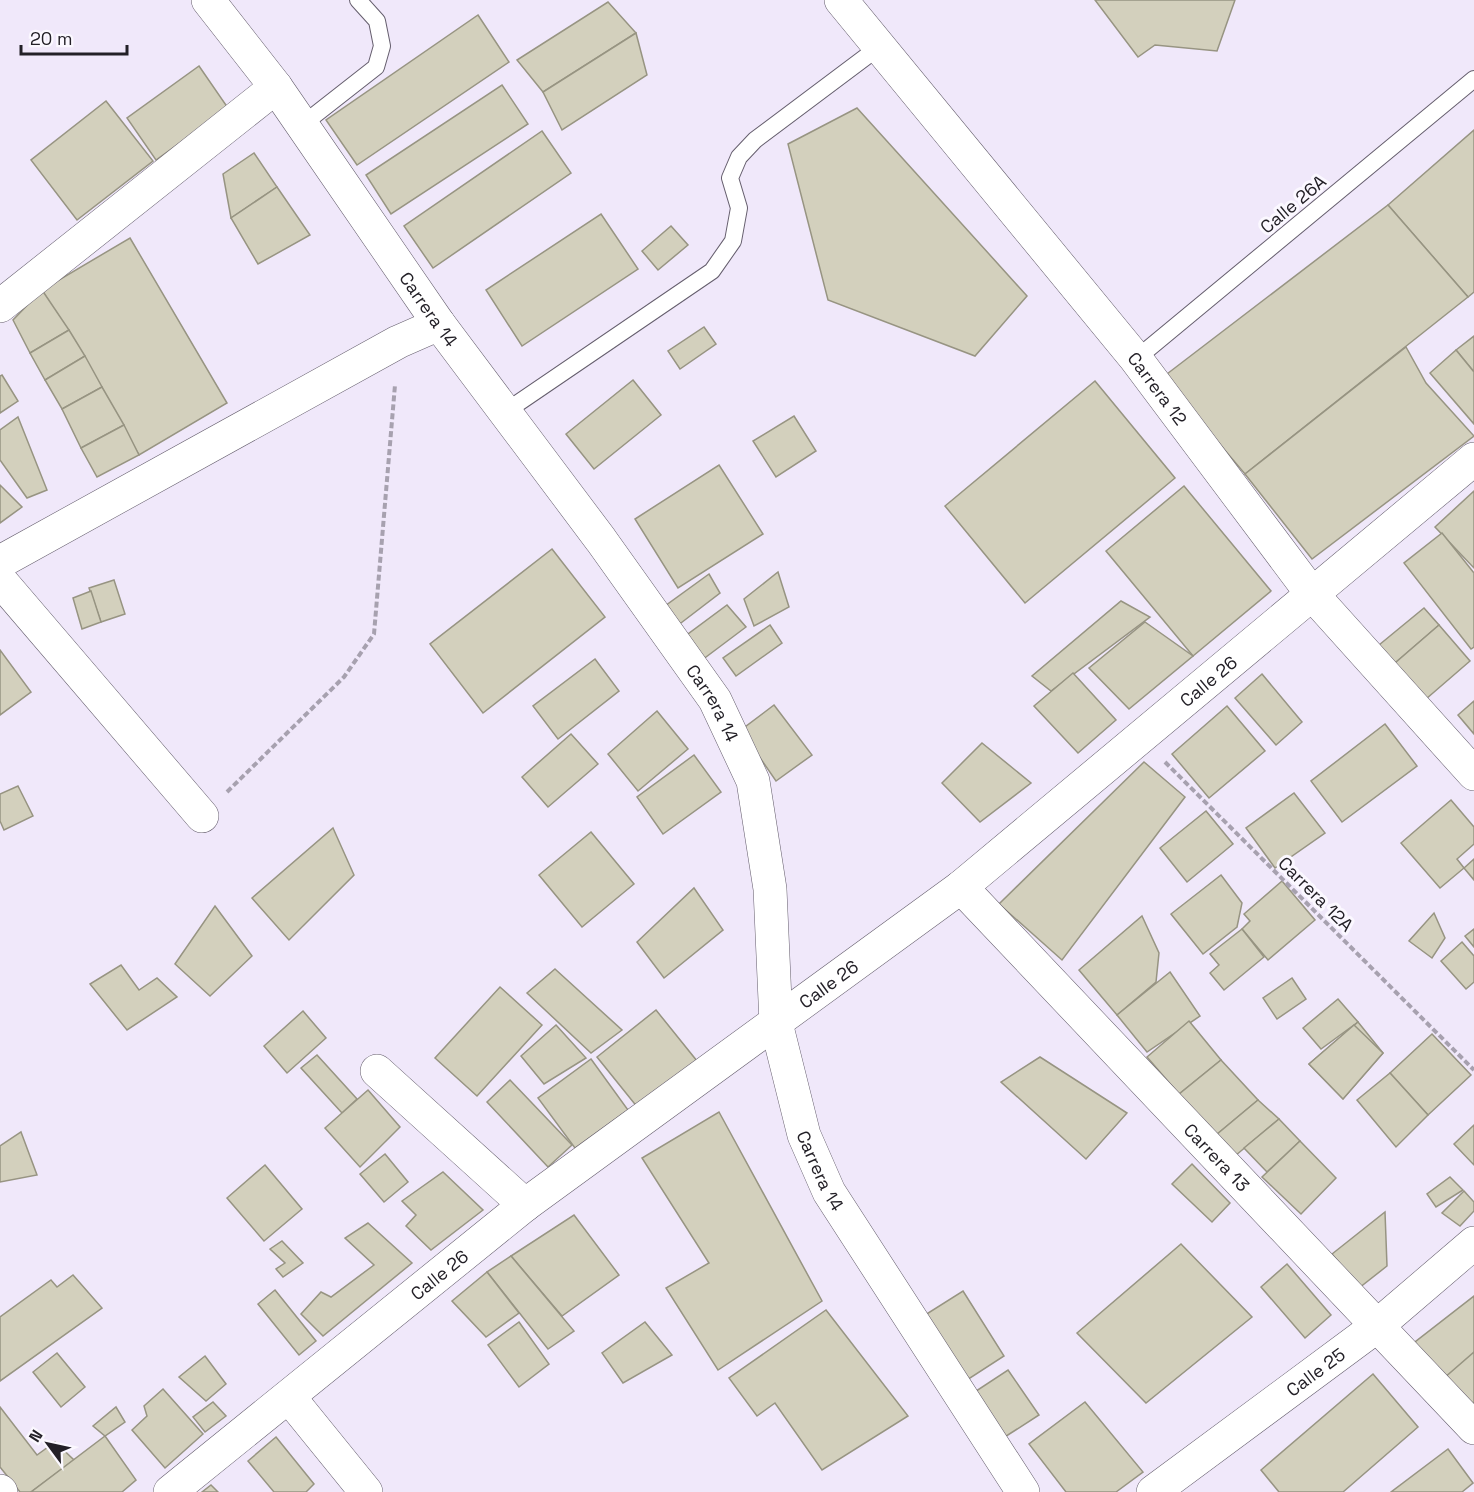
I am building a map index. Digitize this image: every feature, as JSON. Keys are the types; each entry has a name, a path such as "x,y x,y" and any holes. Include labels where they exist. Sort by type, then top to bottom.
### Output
{"street":[{"name":"Carrera 14","path":"208,0 276,87 439,324 601,540 715,700 753,781 770,889 776,1023 804,1135 829,1192 1023,1492"},
{"name":"Carrera 12","path":"841,0 1137,359 1312,594 1474,774"},
{"path":"0,306 276,87"},
{"path":"0,562 398,342 439,324"},
{"name":"Calle 26","path":"170,1492 525,1205 962,887 1139,736 1474,459"},
{"path":"0,580 202,816"},
{"name":"Carrera 13","path":"962,887 1474,1428"},
{"path":"377,1071 525,1205"},
{"name":"Calle 25","path":"1153,1492 1377,1326 1474,1243"},
{"path":"289,1397 366,1492"}],"lane":[{"path":"303,125 376,67 382,46 376,21 358,0"},
{"path":"505,412 712,271 733,241 739,208 730,178 739,157 755,140 879,47"},
{"name":"Calle 26A","path":"1137,359 1474,79"}],"path":[{"path":"202,816 344,677 374,634 398,342"},
{"name":"Carrera 12A","path":"1139,736 1474,1070"}],"building":[{"path":"1095,0 1235,0 1217,51 1155,45 1138,57"},
{"path":"608,2 636,33 543,92 517,60"},
{"path":"478,15 509,62 357,165 326,120"},
{"path":"636,33 647,75 562,130 543,92"},
{"path":"199,66 228,108 156,160 127,118"},
{"path":"502,85 528,124 391,214 366,175"},
{"path":"106,101 153,161 77,220 31,160"},
{"path":"857,108 1027,296 975,356 828,300 788,144"},
{"path":"1474,130 1474,292 1468,297 1388,205"},
{"path":"542,131 571,173 433,268 404,226"},
{"path":"254,153 277,187 231,218 223,174"},
{"path":"277,187 310,235 258,264 231,218"},
{"path":"1388,205 1468,297 1245,474 1163,377"},
{"path":"601,214 638,269 522,346 486,290"},
{"path":"671,226 688,245 658,270 642,251"},
{"path":"130,238 227,403 139,455 42,290"},
{"path":"42,290 69,330 30,353 13,320"},
{"path":"704,327 716,344 680,369 668,351"},
{"path":"69,330 85,356 45,380 30,353"},
{"path":"1474,336 1474,372 1456,350"},
{"path":"1406,347 1426,383 1474,436 1312,559 1245,474"},
{"path":"1456,350 1474,372 1474,424 1430,373"},
{"path":"85,356 102,387 62,409 45,380"},
{"path":"2,375 18,401 0,413 0,376"},
{"path":"633,380 661,415 594,469 566,434"},
{"path":"1095,381 1175,478 1025,603 945,506"},
{"path":"102,387 124,425 81,448 62,409"},
{"path":"794,416 816,451 776,477 753,441"},
{"path":"18,417 47,490 27,498 0,460 0,430"},
{"path":"124,425 139,455 97,477 81,448"},
{"path":"719,465 763,534 678,588 635,519"},
{"path":"0,485 22,507 0,523"},
{"path":"1184,486 1271,591 1193,656 1106,551"},
{"path":"1474,491 1474,568 1435,527"},
{"path":"1442,533 1474,573 1474,647 1471,649 1404,563"},
{"path":"552,549 605,617 483,713 430,644"},
{"path":"778,572 789,607 754,626 744,599"},
{"path":"709,574 720,593 677,626 665,606"},
{"path":"114,580 125,614 101,622 89,588"},
{"path":"91,591 101,622 82,629 73,598"},
{"path":"1121,601 1150,617 1051,691 1032,676"},
{"path":"727,605 746,627 702,660 684,637"},
{"path":"1424,608 1439,625 1395,663 1379,645"},
{"path":"1145,622 1193,656 1129,709 1089,668"},
{"path":"770,625 782,643 736,676 723,658"},
{"path":"1439,625 1470,661 1426,699 1395,663"},
{"path":"0,650 31,692 0,715"},
{"path":"595,659 619,691 558,739 533,706"},
{"path":"1073,673 1116,720 1078,753 1034,706"},
{"path":"1262,674 1302,722 1276,745 1235,698"},
{"path":"1474,701 1474,734 1458,715"},
{"path":"774,705 812,755 776,781 741,730"},
{"path":"1227,706 1265,751 1209,798 1172,754"},
{"path":"657,711 688,749 638,791 608,754"},
{"path":"1385,724 1417,766 1342,822 1311,781"},
{"path":"571,734 598,764 548,807 522,777"},
{"path":"982,743 1031,783 980,822 942,783"},
{"path":"694,755 721,792 663,834 637,797"},
{"path":"1144,762 1185,797 1062,960 999,904"},
{"path":"18,786 33,816 4,830 0,821 0,794"},
{"path":"1294,793 1325,833 1275,868 1246,828"},
{"path":"1451,800 1474,827 1474,844 1457,859 1464,868 1440,888 1401,843"},
{"path":"1206,811 1233,844 1187,882 1160,848"},
{"path":"333,828 354,875 289,940 252,898"},
{"path":"591,832 634,884 582,927 539,875"},
{"path":"1474,859 1474,880 1464,868"},
{"path":"1221,875 1242,903 1237,927 1203,954 1171,914"},
{"path":"1282,881 1315,920 1268,960 1242,929 1250,921 1244,914"},
{"path":"694,888 723,930 664,978 637,942"},
{"path":"215,906 252,956 210,996 175,964"},
{"path":"1434,913 1445,938 1432,958 1409,941"},
{"path":"1142,916 1159,953 1156,982 1117,1015 1079,970"},
{"path":"1242,929 1264,957 1224,990 1210,973 1219,965 1210,954"},
{"path":"1474,929 1474,947 1465,936"},
{"path":"1462,942 1474,956 1474,982 1466,989 1441,961"},
{"path":"121,965 139,990 157,978 177,997 127,1030 90,984"},
{"path":"555,969 622,1030 591,1053 527,993"},
{"path":"1170,972 1200,1016 1147,1052 1117,1015"},
{"path":"1292,978 1306,999 1277,1019 1263,998"},
{"path":"500,987 542,1025 477,1096 435,1058"},
{"path":"1338,999 1358,1022 1321,1049 1303,1028"},
{"path":"656,1010 697,1061 638,1108 597,1057"},
{"path":"303,1011 326,1038 287,1073 264,1046"},
{"path":"1189,1021 1221,1060 1179,1094 1147,1057"},
{"path":"1358,1022 1383,1053 1343,1099 1309,1064"},
{"path":"556,1025 586,1058 544,1084 521,1056"},
{"path":"1354,1025 1383,1053 1343,1099 1309,1064"},
{"path":"1432,1034 1471,1075 1428,1115 1390,1073"},
{"path":"317,1055 357,1099 342,1113 301,1068"},
{"path":"1040,1057 1127,1113 1086,1159 1001,1082"},
{"path":"591,1059 628,1110 575,1148 538,1098"},
{"path":"1221,1060 1258,1100 1210,1140 1173,1099"},
{"path":"1390,1073 1428,1115 1396,1147 1357,1100"},
{"path":"510,1080 572,1145 548,1167 487,1102"},
{"path":"368,1090 400,1127 360,1167 325,1128"},
{"path":"1258,1100 1279,1119 1229,1161 1210,1140"},
{"path":"719,1112 822,1301 718,1370 666,1288 709,1263 642,1158"},
{"path":"1279,1119 1300,1141 1267,1172 1244,1148"},
{"path":"1474,1125 1474,1165 1454,1144"},
{"path":"21,1132 37,1175 0,1182 0,1146"},
{"path":"1300,1141 1336,1178 1301,1214 1262,1177"},
{"path":"385,1154 408,1182 384,1202 360,1174"},
{"path":"1192,1164 1230,1203 1212,1222 1172,1184"},
{"path":"265,1165 302,1209 264,1241 227,1198"},
{"path":"443,1172 483,1210 431,1250 406,1226 416,1215 402,1201"},
{"path":"1450,1177 1463,1190 1436,1207 1427,1194"},
{"path":"1464,1191 1474,1202 1474,1211 1460,1226 1442,1213"},
{"path":"1385,1212 1387,1266 1359,1288 1332,1254"},
{"path":"574,1215 619,1275 562,1316 511,1256"},
{"path":"368,1223 412,1263 323,1336 301,1314 321,1292 331,1297 374,1265 345,1238"},
{"path":"282,1241 303,1263 283,1277 276,1269 285,1263 270,1249"},
{"path":"1181,1244 1252,1317 1146,1403 1077,1333"},
{"path":"511,1256 574,1331 548,1349 487,1272"},
{"path":"1287,1264 1331,1315 1305,1338 1261,1287"},
{"path":"487,1272 519,1313 486,1337 452,1301"},
{"path":"73,1275 102,1308 0,1381 0,1317 51,1280 57,1287"},
{"path":"275,1290 316,1341 299,1355 258,1304"},
{"path":"963,1291 1004,1356 967,1380 925,1315"},
{"path":"1474,1296 1474,1355 1443,1379 1415,1342"},
{"path":"826,1310 908,1416 822,1470 775,1403 757,1416 729,1378"},
{"path":"519,1322 549,1364 519,1387 488,1345"},
{"path":"645,1322 672,1355 623,1383 602,1353"},
{"path":"1474,1352 1474,1404 1443,1379"},
{"path":"57,1353 85,1387 61,1407 33,1372"},
{"path":"205,1356 226,1384 206,1401 179,1377"},
{"path":"1008,1370 1039,1415 997,1442 967,1397"},
{"path":"1373,1374 1418,1427 1343,1492 1279,1492 1261,1470"},
{"path":"163,1389 203,1434 165,1468 132,1430 147,1416 144,1406"},
{"path":"213,1402 226,1416 205,1432 193,1417"},
{"path":"1085,1402 1143,1472 1116,1492 1066,1492 1029,1444"},
{"path":"0,1407 37,1455 55,1442 74,1460 31,1492 20,1492 0,1467"},
{"path":"116,1407 125,1422 105,1436 93,1426"},
{"path":"105,1436 136,1480 122,1492 31,1492"},
{"path":"276,1437 314,1484 306,1492 274,1492 248,1461"},
{"path":"1448,1449 1473,1483 1462,1492 1391,1492"},
{"path":"211,1485 218,1492 202,1492"}]}
